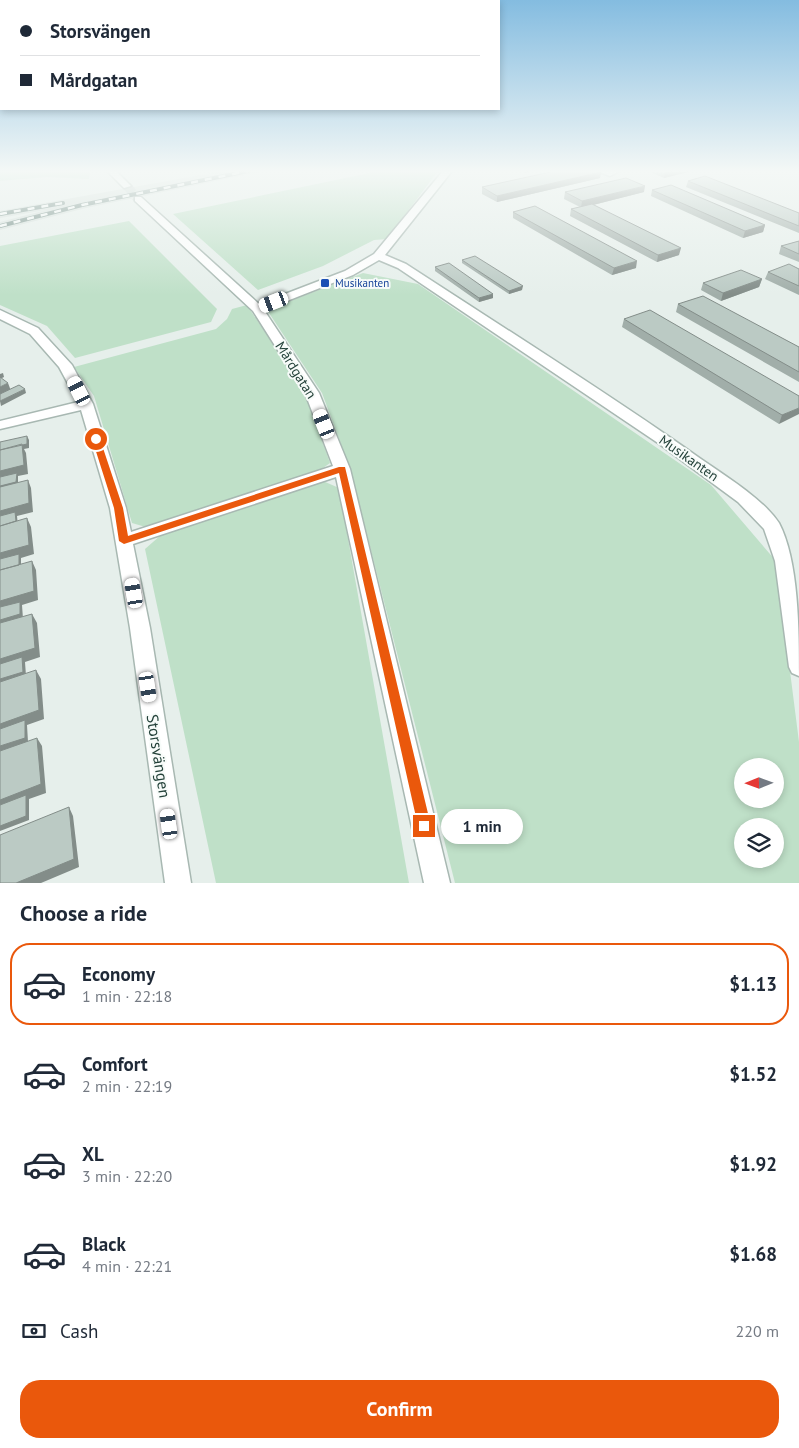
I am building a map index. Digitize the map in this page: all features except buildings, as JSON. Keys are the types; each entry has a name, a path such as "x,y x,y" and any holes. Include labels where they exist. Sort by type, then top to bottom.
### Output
{"street":[{"name":"Mårdgatan","path":"154,212 257,309 312,393 342,469 437,883"},
{"path":"257,309 349,273 378,256 390,244 415,212"},
{"name":"Musikanten","path":"378,256 402,266 664,440 744,498 772,526 784,561 799,667"},
{"name":"Storsvängen","path":"0,314 34,331 65,365 86,404 118,508 178,883"},
{"path":"0,425 86,404"},
{"path":"124,541 342,469"}],"shaded area":[{"path":"0,212 33,212 0,218"},
{"path":"38,212 70,212 0,230 0,222"}],"green space":[{"path":"182,212 407,212 387,239 374,240 323,266 258,290 173,214"},
{"path":"129,221 217,309 211,322 75,358 47,326 0,305 0,246"},
{"path":"363,273 418,284 711,485 776,561 799,742 799,883 455,883 351,471 322,393 267,310"},
{"path":"247,305 305,393 330,463 316,473 149,528 132,523 94,396 74,367 216,329 227,319 232,309"},
{"path":"323,481 339,488 409,883 216,883 145,549 161,535"}],"railway":[{"path":"0,214 10,212"},
{"path":"0,226 54,212"}],"place":[{"name":"Musikanten","path":"325,283"}],"route":[{"path":"96,439 118,508 124,541 342,469 424,826"}]}
